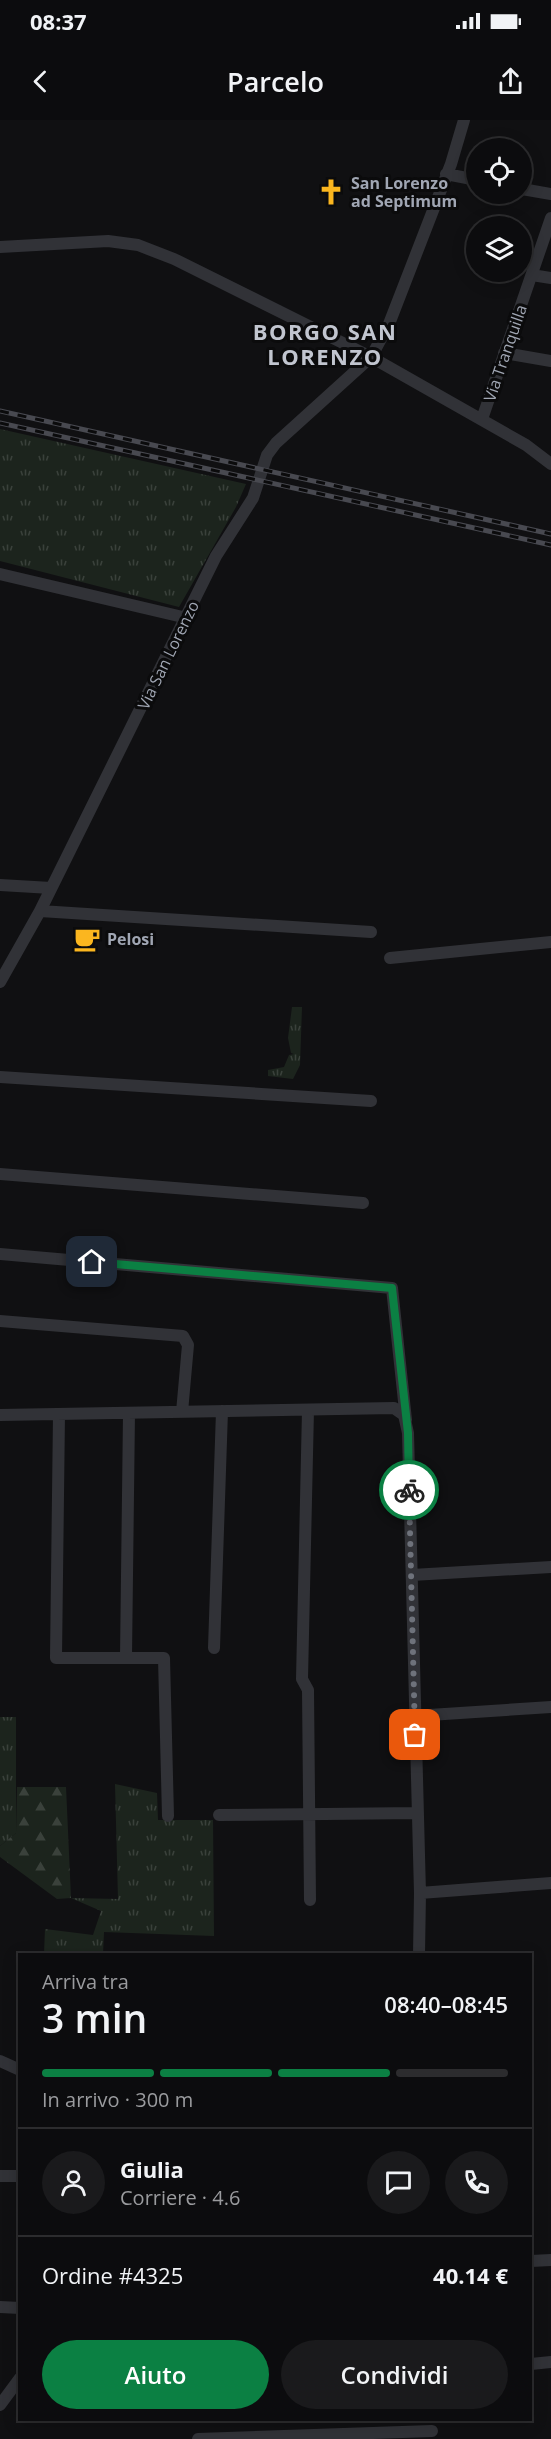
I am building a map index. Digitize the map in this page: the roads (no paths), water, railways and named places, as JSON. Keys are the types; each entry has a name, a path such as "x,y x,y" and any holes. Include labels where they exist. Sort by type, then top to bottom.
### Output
{"street":[{"name":"Via San Lorenzo","path":"0,982 40,911 216,556 253,498 267,455 276,443 371,357 389,324 464,120"},
{"path":"446,174 466,178"},
{"path":"532,191 551,194"},
{"name":"Via Tranquilla","path":"532,274 551,218"},
{"path":"0,247 108,241 138,245 174,259 371,357 526,445 551,464"},
{"path":"532,274 551,278"},
{"name":"Via Tranquilla","path":"482,419 529,282"},
{"path":"504,354 551,361"},
{"path":"0,574 186,618"},
{"path":"0,885 51,888"},
{"path":"40,911 371,932"},
{"path":"390,958 551,942"},
{"path":"0,1077 371,1101"},
{"path":"0,1174 363,1203"},
{"path":"0,1254 392,1288 408,1433 420,1893 419,1953"},
{"path":"0,1321 183,1336 188,1345 183,1412"},
{"path":"0,1415 394,1408 404,1415 408,1433"},
{"path":"308,1410 302,1679 308,1690 310,1900"},
{"path":"214,1648 222,1411"},
{"path":"126,1657 129,1413"},
{"path":"59,1414 56,1658 164,1658 168,1816"},
{"path":"412,1575 551,1567"},
{"path":"414,1716 551,1707"},
{"path":"219,1815 418,1813"},
{"path":"420,1893 551,1883"},
{"path":"0,2061 18,2069"},
{"path":"0,2176 18,2175"},
{"path":"532,2261 551,2260"},
{"path":"0,2307 18,2308"},
{"path":"532,2364 551,2362"},
{"path":"0,2404 18,2381"},
{"path":"198,2439 353,2436 432,2430"}],"railway":[{"path":"0,411 551,534"},
{"path":"0,423 551,545"}],"place":[{"name":"San Lorenzo ad Septimum","path":"331,192"},
{"name":"Pelosi","path":"87,939"}],"district":[{"name":"BORGO SAN LORENZO","path":"325,344"}]}
